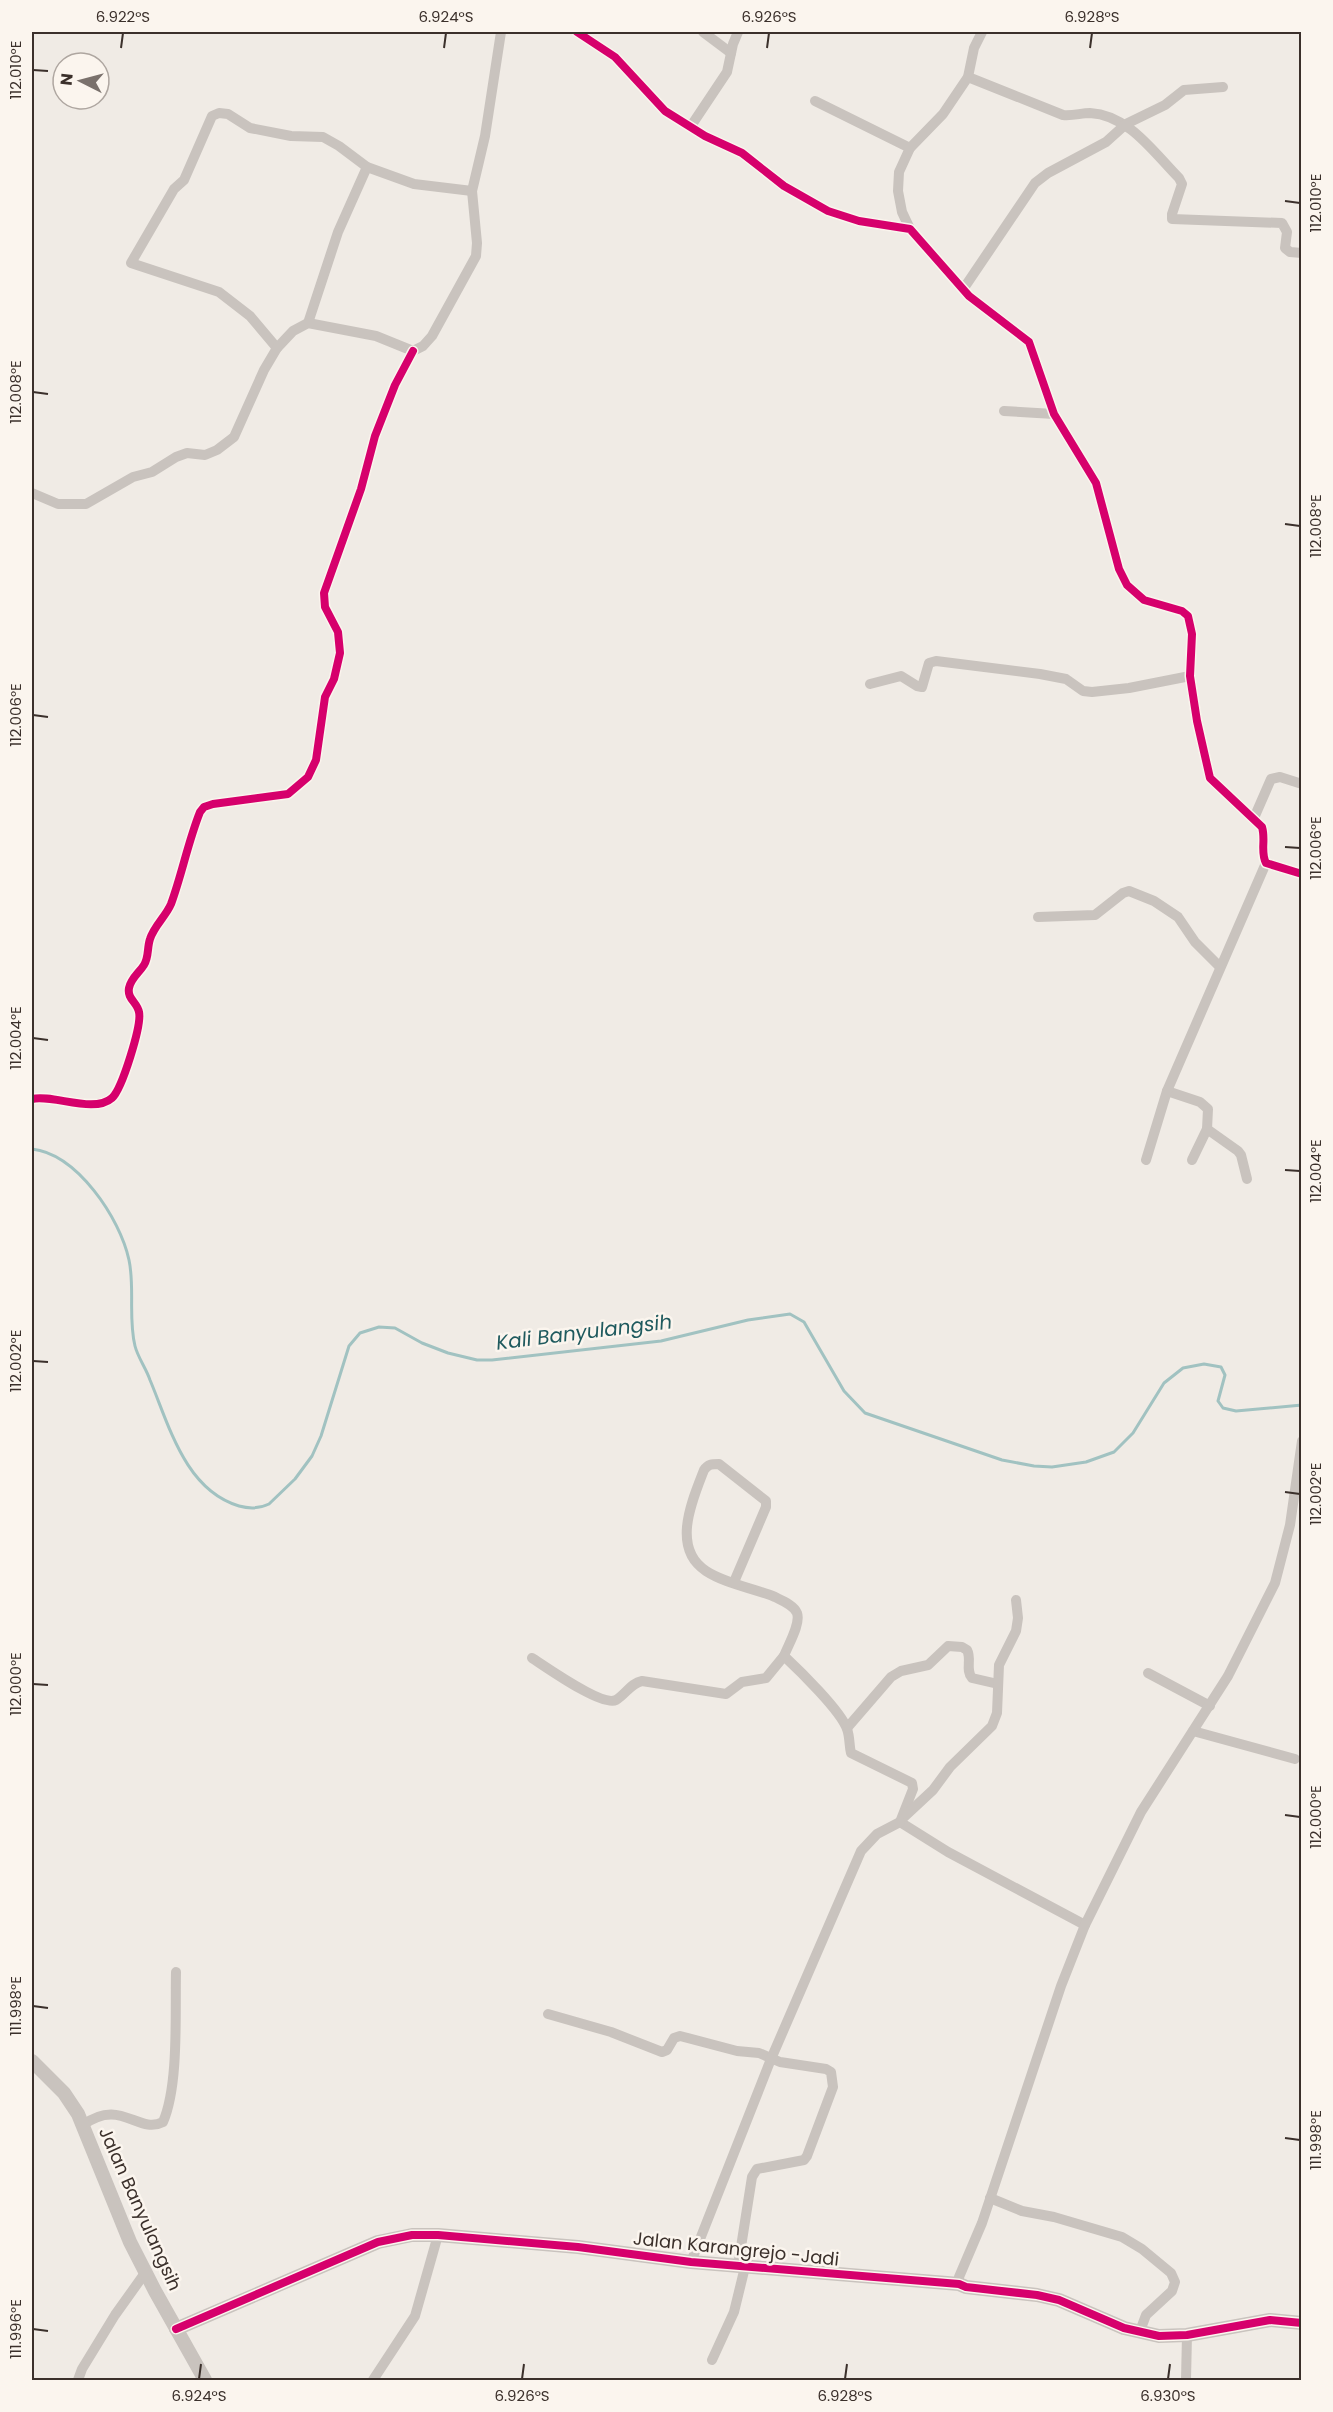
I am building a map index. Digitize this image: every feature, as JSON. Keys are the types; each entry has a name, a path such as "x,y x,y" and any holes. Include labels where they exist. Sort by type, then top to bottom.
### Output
{"street":[{"path":"32,1099 102,1103 111,1098 118,1089 137,1030 140,1013 129,996 130,981 143,966 147,958 150,938 170,905 200,813 204,807 213,804 288,794 308,777 316,760 325,697 334,679 340,653 338,632 325,607 327,582 361,489 375,436 395,385 413,351 423,346 432,336 476,256 472,191 485,136 501,32"},
{"path":"577,32 615,57 665,111 705,136 742,153 784,186 828,211 859,221 910,229"},
{"path":"703,32 731,53"},
{"path":"691,126 727,72 738,32"},
{"path":"982,32 974,48 968,77 943,114 910,148 899,172 898,192 902,212 910,229 969,296 1029,342 1054,414 1096,483 1119,569 1127,585 1144,600 1182,611 1188,616 1191,624 1190,676 1210,778 1263,827 1265,837 1262,856 1266,863 1269,866 1302,874"},
{"path":"968,77 1063,115 1089,113 1107,116 1126,124 1179,178 1182,184 1172,219 1282,223 1287,232 1285,248 1290,252 1302,254"},
{"path":"964,288 1035,183 1048,173 1106,142 1126,124 1165,105 1184,90 1223,87"},
{"path":"815,101 910,148"},
{"path":"277,348 250,316 219,292 131,263 174,189 184,180 212,116 219,113 228,114 250,128 291,136 323,137 367,167 414,184 472,191"},
{"path":"308,323 338,232 367,167"},
{"path":"32,493 58,504 86,504 133,477 152,472 176,457 187,453 205,455 217,450 234,437 264,370 277,348 293,331 308,323 376,336 413,351"},
{"path":"1004,411 1054,414"},
{"path":"870,684 901,676 922,687 929,663 936,661 1066,679 1083,691 1092,692 1130,688 1190,676"},
{"path":"1254,818 1271,779 1280,777 1302,784"},
{"path":"1146,1160 1167,1092 1266,863"},
{"path":"1038,916 1095,915 1123,893 1130,891 1154,901 1178,917 1195,942 1220,967"},
{"path":"1167,1092 1207,1106 1207,1129 1192,1160"},
{"path":"1207,1129 1238,1151 1247,1179"},
{"path":"959,2284 959,2277 990,2198 1061,1986 1085,1925 1141,1812 1228,1676 1275,1583 1290,1525 1302,1442"},
{"path":"532,1658 595,1696 608,1701 615,1700 636,1682 642,1681 726,1694 742,1682 766,1678 784,1656 798,1617 794,1608 778,1598 734,1582 706,1571 692,1558 687,1544 687,1526 699,1485 707,1466 713,1464 719,1464 766,1500 766,1507 734,1582"},
{"path":"691,2262 771,2058 861,1851 877,1834 902,1820 933,1790 950,1767 992,1726 997,1713 999,1665 1016,1631 1018,1618 1016,1600"},
{"path":"847,1728 891,1677 900,1671 928,1665 948,1646 957,1646 967,1650 970,1659 968,1672 972,1678 998,1684"},
{"path":"784,1656 803,1674 847,1728 853,1754 904,1777 912,1783 913,1789 902,1820"},
{"path":"1148,1673 1210,1706"},
{"path":"1193,1731 1295,1759"},
{"path":"902,1820 948,1852 1085,1925"},
{"path":"83,2126 95,2116 105,2114 116,2114 150,2124 158,2125 163,2122 171,2094 176,1972"},
{"path":"548,2014 611,2032 662,2052 668,2050 674,2038 680,2036 831,2072 833,2087 804,2160 757,2169 752,2177 734,2313 712,2360"},
{"name":"Jalan Banyulangsih","path":"32,2061 64,2093 83,2126 145,2273 205,2380"},
{"path":"990,2198 1022,2211 1054,2217 1122,2237 1142,2249 1171,2273 1175,2282 1172,2291 1146,2315 1140,2331"},
{"name":"Jalan Karangrejo -Jadi","path":"176,2329 378,2242 412,2235 438,2235 578,2247 691,2262 959,2284 966,2287 1037,2295 1059,2300 1091,2316 1159,2336 1186,2335 1270,2320 1302,2323"},
{"path":"373,2380 415,2316 438,2235"},
{"path":"78,2380 81,2369 145,2273"},
{"path":"1186,2335 1186,2380"}],"waterway":[{"name":"Kali Banyulangsih","path":"32,1149 49,1153 65,1163 80,1175 106,1208 124,1243 129,1260 135,1346 172,1435 181,1454 205,1486 220,1498 243,1507 258,1508 269,1504 295,1479 312,1456 321,1436 349,1346 360,1333 379,1327 395,1328 422,1343 448,1353 477,1360 492,1360 661,1341 748,1320 790,1314 804,1322 844,1391 865,1413 1002,1460 1034,1466 1052,1467 1086,1462 1114,1452 1133,1433 1164,1383 1183,1368 1204,1364 1221,1367 1225,1375 1218,1401 1223,1408 1236,1411 1302,1405"}],"cycle path":[{"path":"577,32 615,57 665,111 705,136 742,153 784,186 828,211 859,221 910,229 969,296 1029,342 1054,414 1096,483 1119,569 1127,585 1144,600 1182,611 1188,616 1192,634 1190,676 1210,778 1262,827 1263,855 1266,863 1302,874"},
{"path":"32,1099 95,1104 112,1098 126,1070 139,1019 139,1012 129,995 130,984 146,962 152,934 171,904 200,812 204,807 213,804 288,794 308,777 316,760 325,697 334,679 340,653 338,632 325,607 324,593 361,489 375,436 395,385 413,351"},
{"path":"176,2329 378,2242 412,2235 438,2235 578,2247 691,2262 959,2284 966,2287 1037,2295 1059,2300 1124,2328 1159,2336 1187,2335 1270,2320 1302,2323"}]}
